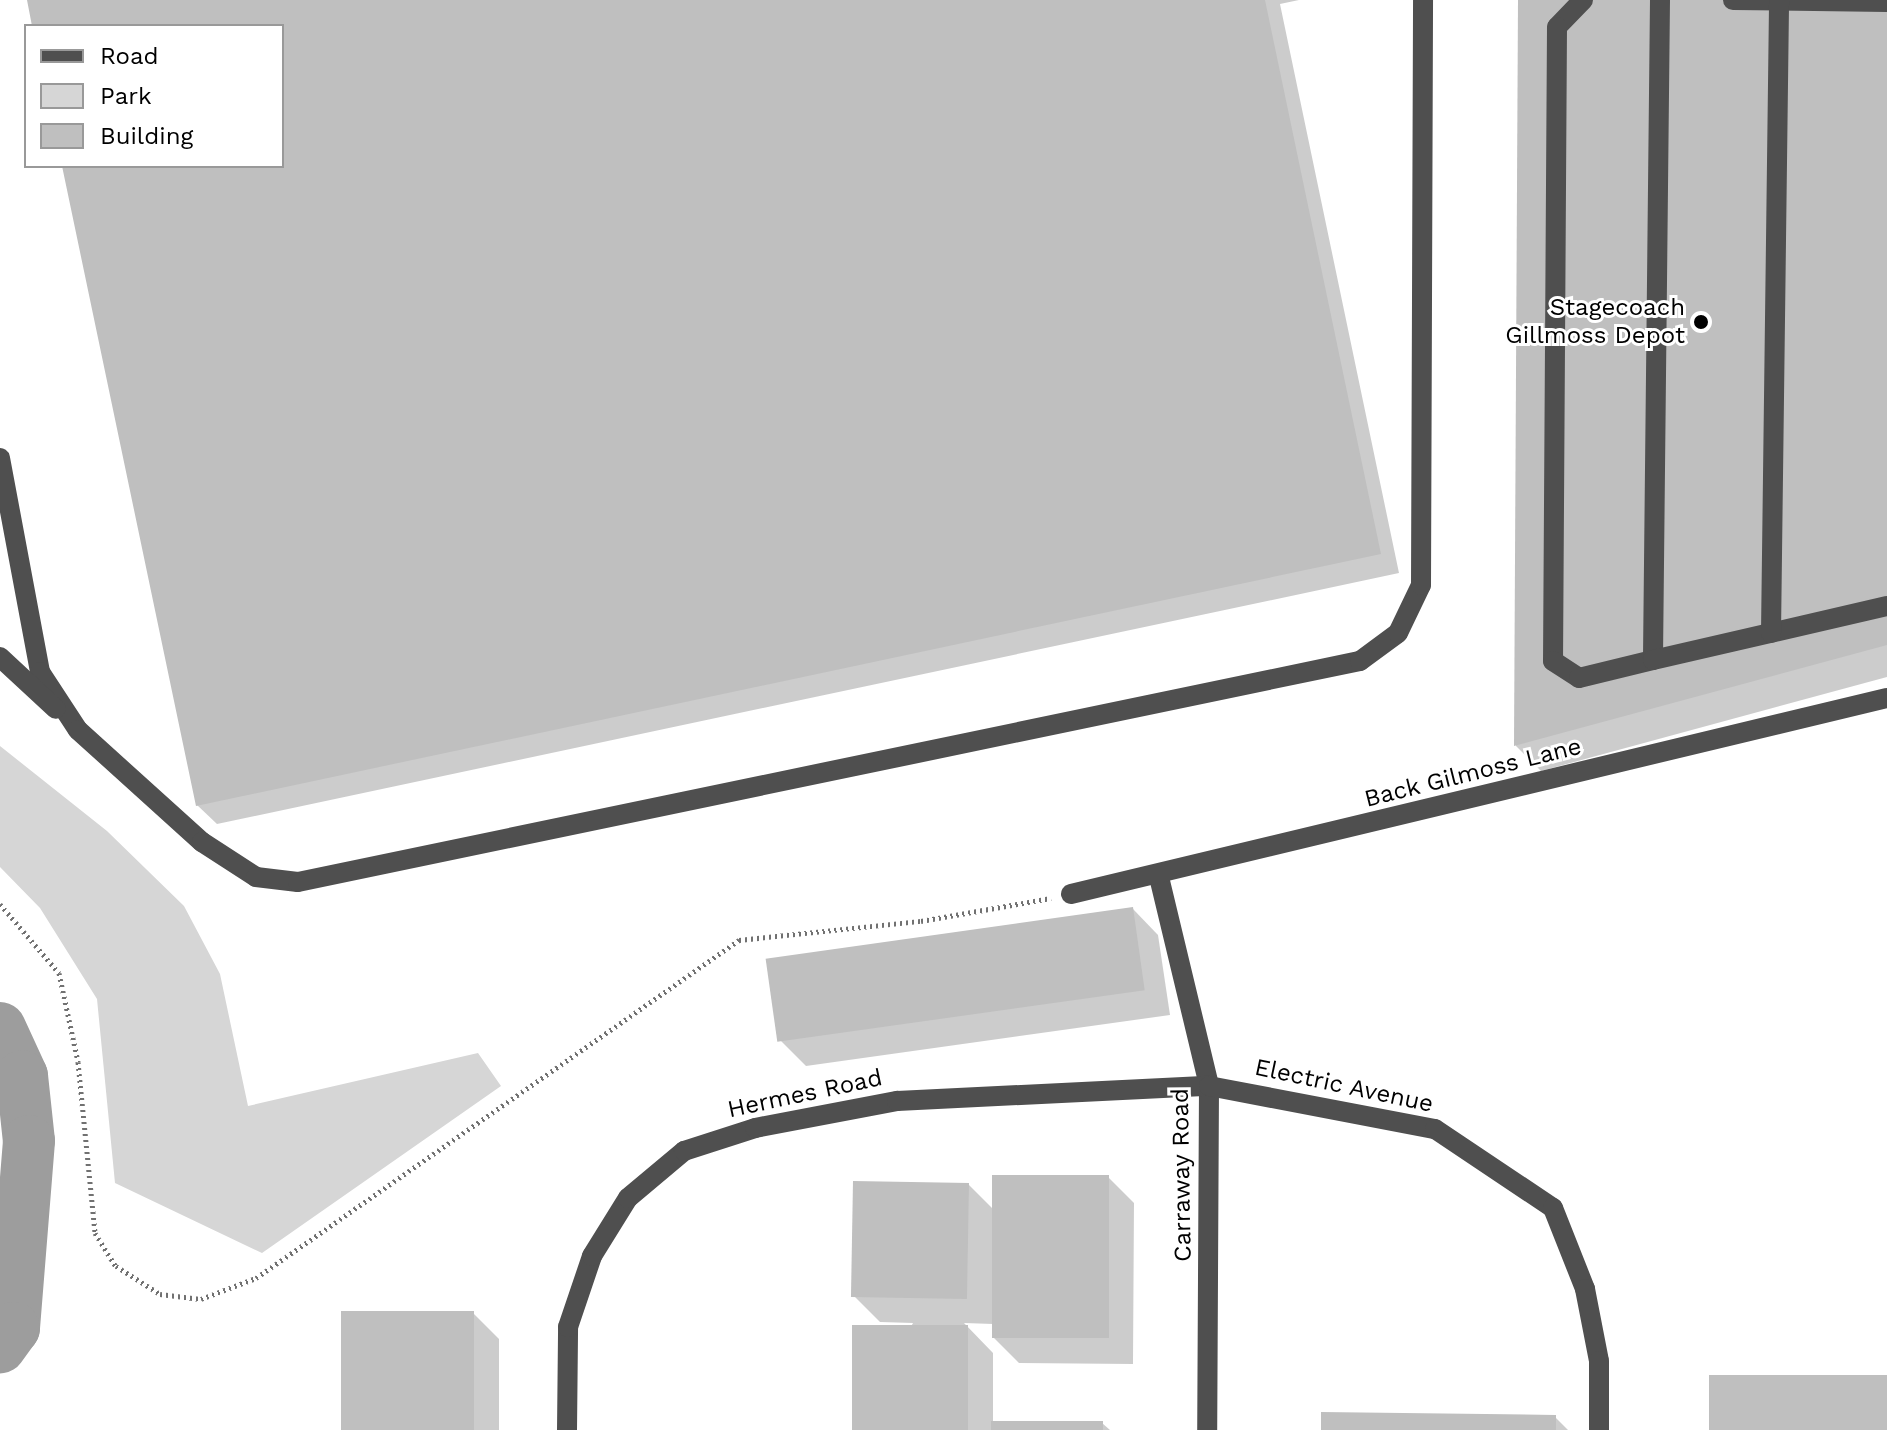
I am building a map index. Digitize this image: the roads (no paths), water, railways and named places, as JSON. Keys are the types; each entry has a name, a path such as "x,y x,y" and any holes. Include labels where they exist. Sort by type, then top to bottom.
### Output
{"street":[{"path":"0,657 202,842 256,877 298,882 1360,661 1398,633 1421,585 1423,0"},
{"path":"1583,0 1557,27 1553,661 1579,678 1887,606"},
{"path":"1653,660 1660,0"},
{"path":"1733,0 1887,2"},
{"path":"1771,633 1779,1"},
{"path":"0,458 40,672 78,730"},
{"name":"Back Gilmoss Lane","path":"1071,894 1159,877 1887,698"},
{"name":"Carraway Road","path":"1159,877 1209,1086 1207,1430"},
{"name":"Hermes Road","path":"567,1430 568,1327 592,1256 628,1198 684,1151 755,1128 897,1101 1209,1086"},
{"name":"Electric Avenue","path":"1209,1086 1435,1129 1553,1208 1585,1289 1599,1361 1599,1430"}],"waterway":[{"path":"0,1028 22,1076 29,1141 14,1328 0,1347"}],"place":[{"name":"Stagecoach Gillmoss Depot","path":"1701,322"}]}
